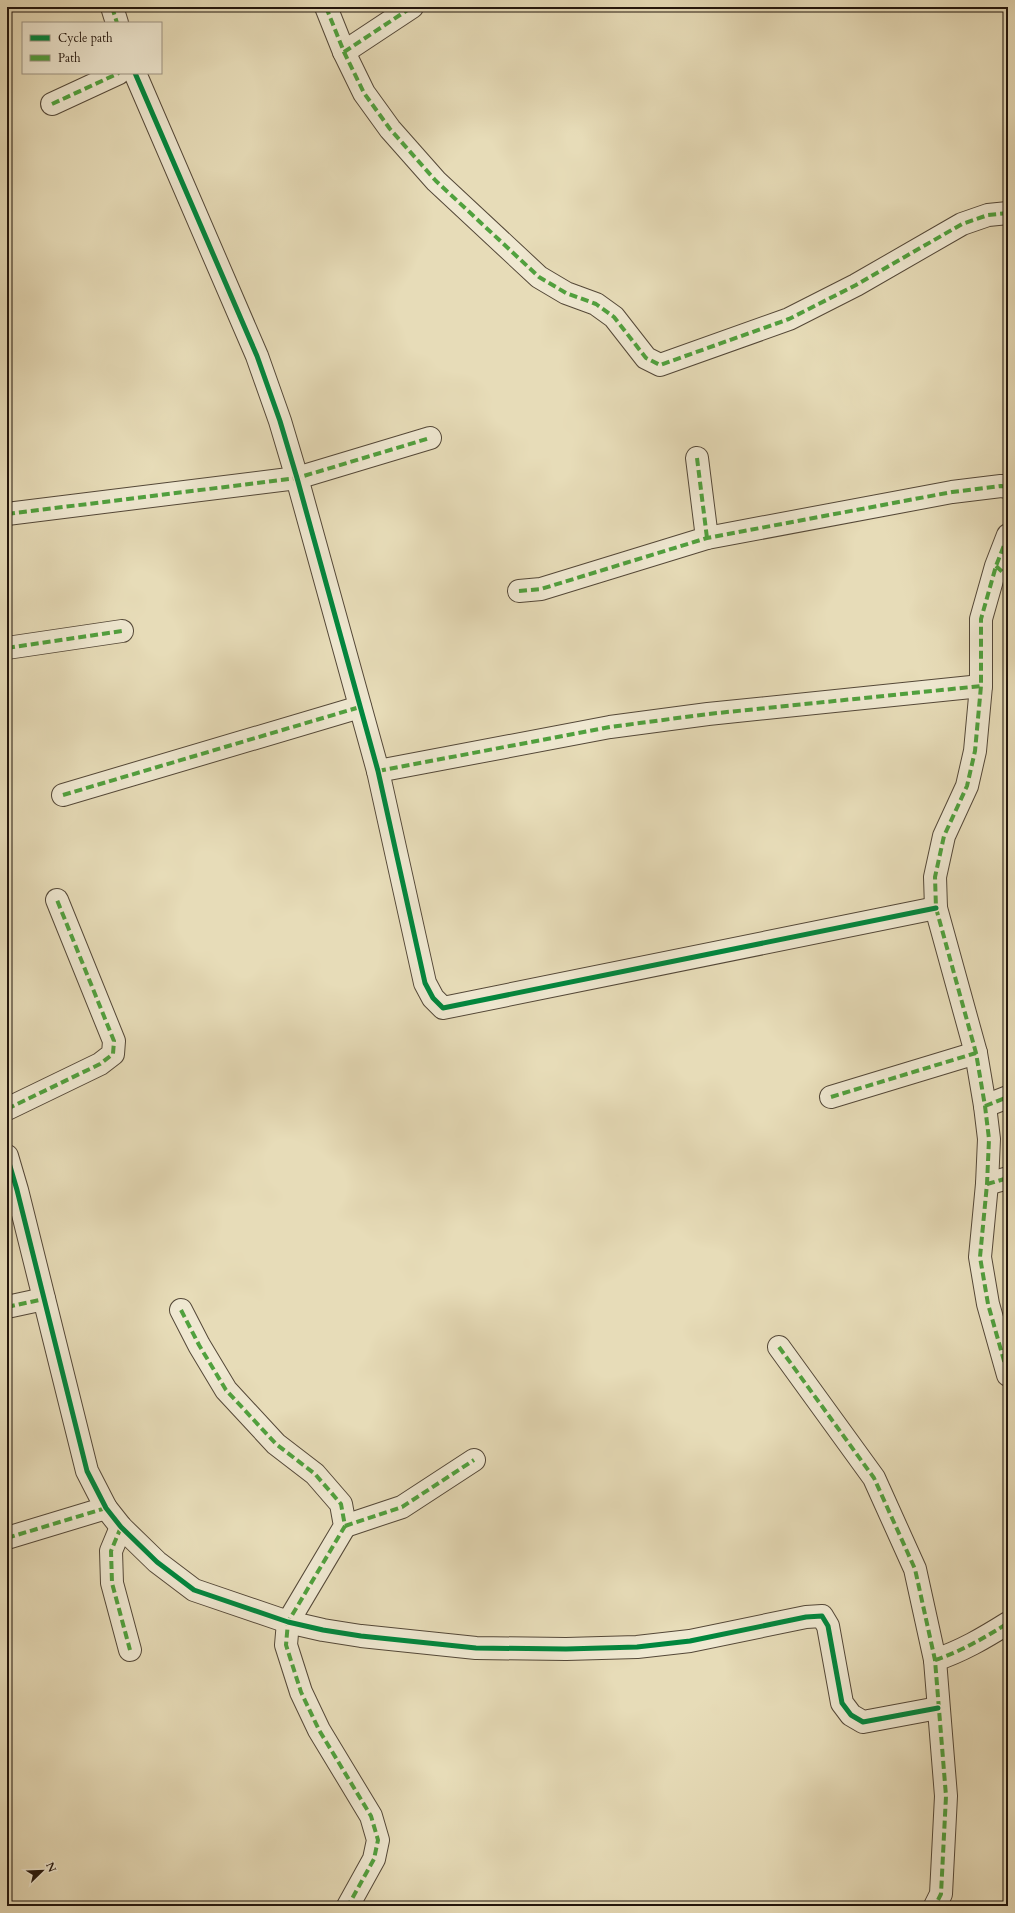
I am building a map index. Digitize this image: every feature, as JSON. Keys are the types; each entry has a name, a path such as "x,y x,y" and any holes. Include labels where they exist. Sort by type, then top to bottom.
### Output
{"street":[{"path":"112,7 117,22"},
{"path":"326,7 344,52 364,93 390,129 436,181 539,278 566,293 596,304 614,317 646,358 660,365 789,319 856,285 962,224 988,215 1008,213"},
{"path":"344,52 412,7"},
{"path":"52,104 117,74"},
{"path":"135,74 258,356 297,478 378,771 425,983 433,998 443,1008 936,908"},
{"path":"7,514 297,478 430,438"},
{"path":"697,458 708,538"},
{"path":"519,590 541,589 708,538 952,492 1001,486 1008,487"},
{"path":"1008,535 1002,571 981,619 981,686 975,751 967,786 944,836 934,876 936,908 976,1053 985,1106 989,1139 987,1184 980,1257 988,1304 1008,1375"},
{"path":"7,648 122,632"},
{"path":"378,771 610,727 708,714 981,686"},
{"path":"63,795 360,707"},
{"path":"7,1109 100,1064 113,1054 114,1041 57,900"},
{"path":"831,1096 976,1053"},
{"path":"985,1106 1008,1097"},
{"path":"7,1156 17,1190 87,1471 106,1508 121,1527 157,1562 194,1590 288,1622 323,1630 361,1636 476,1648 566,1649 637,1647 690,1640 806,1617 822,1616 828,1626 842,1703 851,1715 863,1722 938,1708"},
{"path":"987,1184 1008,1178"},
{"path":"7,1307 44,1299"},
{"path":"181,1310 199,1345 226,1390 276,1444 315,1474 341,1504 345,1526"},
{"path":"779,1347 874,1478 915,1569 935,1660 946,1796 941,1894 934,1906"},
{"path":"348,1906 374,1859 378,1840 371,1816 319,1730 301,1692 286,1645 288,1622 345,1526 402,1507 474,1460"},
{"path":"7,1538 106,1508"},
{"path":"121,1527 111,1551 112,1583 130,1650"},
{"path":"935,1660 954,1654 1008,1623"}],"marked path":[{"path":"112,7 117,22"},
{"path":"326,7 344,52 364,93 390,129 436,181 539,277 566,293 596,304 614,317 646,358 660,365 789,319 856,285 962,224 988,215 1008,213"},
{"path":"344,52 412,7"},
{"path":"52,104 117,74"},
{"path":"7,514 297,478 430,438"},
{"path":"697,458 707,538"},
{"path":"519,591 541,589 707,538 952,492 1001,486 1008,487"},
{"path":"1008,535 996,566 981,619 981,686 975,751 967,786 944,836 935,877 936,908 976,1053 985,1106 989,1139 987,1184 980,1257 988,1304 1008,1375"},
{"path":"996,566 1008,577"},
{"path":"7,648 122,631"},
{"path":"378,771 610,727 708,714 981,686"},
{"path":"63,795 360,707"},
{"path":"7,1109 100,1064 113,1054 114,1041 57,900"},
{"path":"831,1097 976,1053"},
{"path":"985,1106 1008,1097"},
{"path":"987,1184 1008,1178"},
{"path":"7,1307 44,1299"},
{"path":"181,1310 199,1345 226,1390 276,1444 315,1474 341,1504 345,1526 288,1622 286,1645 301,1692 319,1730 371,1816 378,1840 374,1859 348,1906"},
{"path":"779,1347 874,1478 915,1569 935,1660 946,1796 941,1894 935,1906"},
{"path":"345,1526 402,1507 474,1460"},
{"path":"7,1538 106,1508"},
{"path":"121,1527 111,1551 112,1583 130,1650"},
{"path":"935,1660 973,1644 1008,1623"}],"cycle path":[{"path":"135,74 257,356 280,421 378,771 425,983 433,998 443,1008 936,908"},
{"path":"7,1156 17,1190 87,1471 106,1508 121,1527 157,1562 194,1590 288,1622 323,1630 361,1636 476,1648 566,1649 637,1647 690,1641 806,1617 822,1616 828,1626 842,1703 851,1715 863,1722 938,1708"}]}
